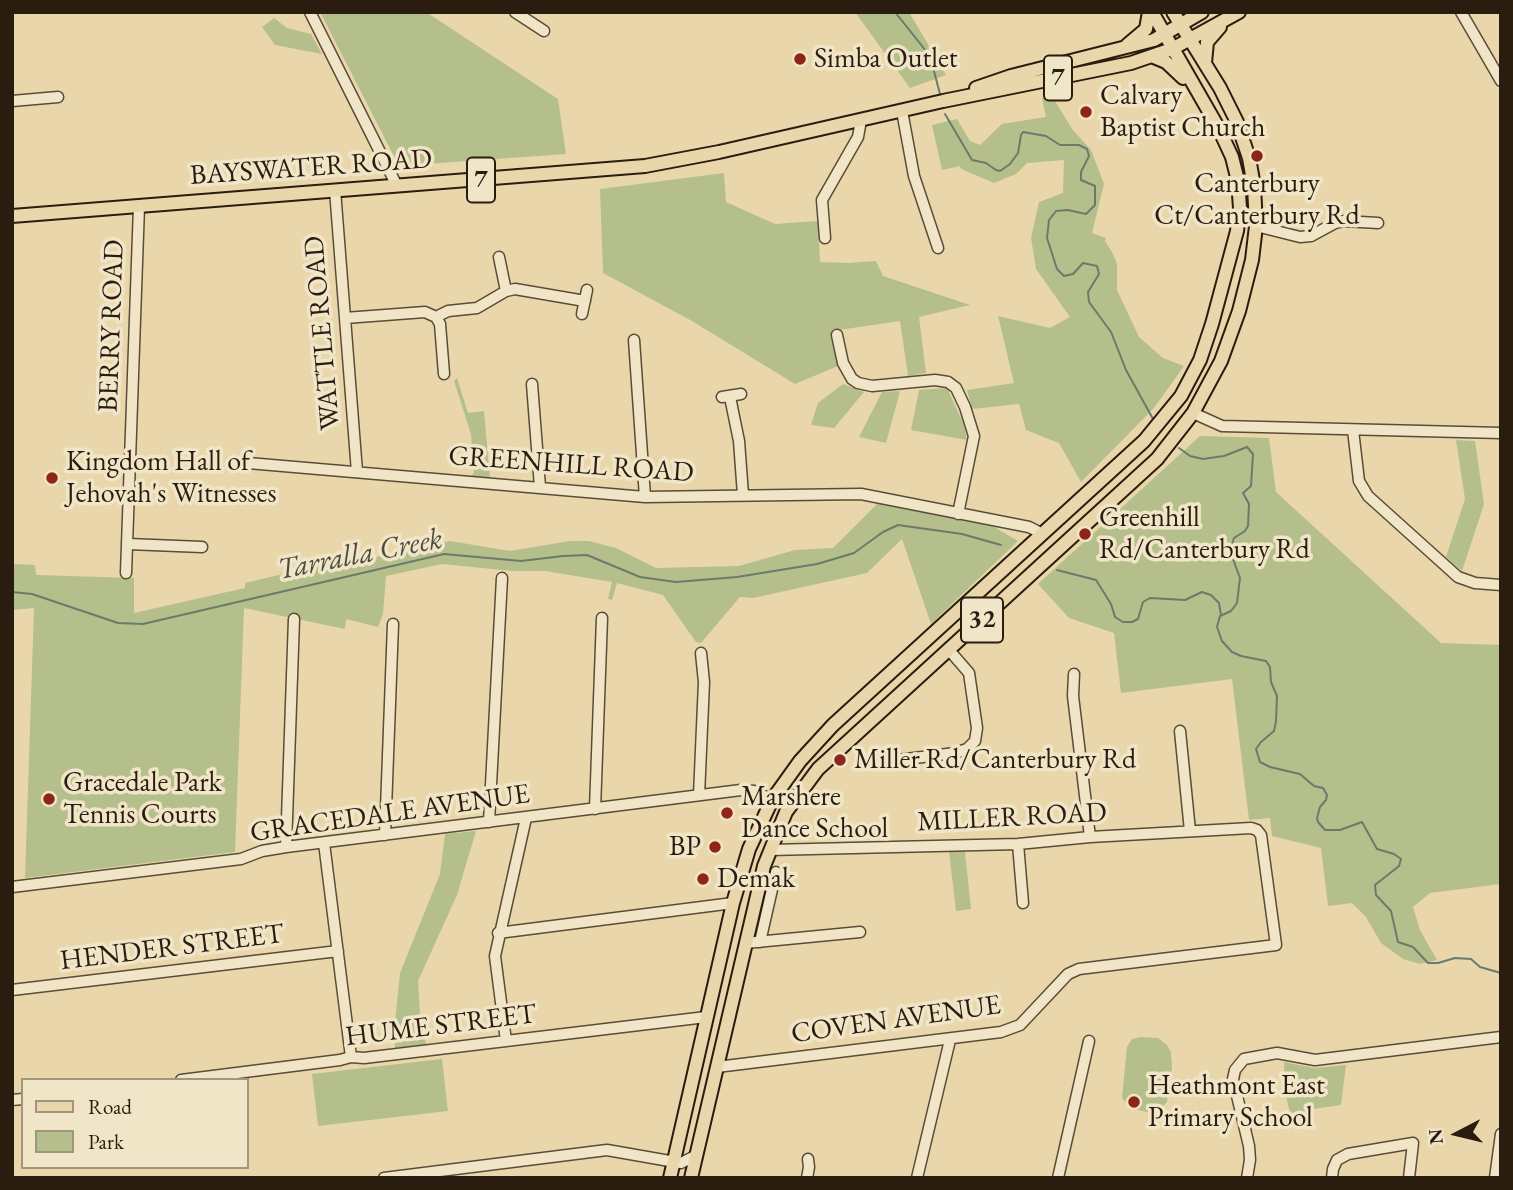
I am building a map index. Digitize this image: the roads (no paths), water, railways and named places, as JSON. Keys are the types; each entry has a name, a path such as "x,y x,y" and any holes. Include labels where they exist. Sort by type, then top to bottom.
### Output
{"main road":[{"name":"32","path":"670,1178 677,1162 706,1017 733,904 749,849 772,800 800,761 833,725 1144,441 1181,396 1206,344 1239,222 1240,194 1232,157 1151,12"},
{"path":"1115,51 1143,32 1151,12"},
{"name":"32","path":"691,1178 755,903 770,850 786,812 818,769 1150,465 1193,413 1215,375 1234,327 1250,267 1256,226 1254,187 1244,141 1230,106 1173,12"},
{"name":"BAYSWATER ROAD","path":"12,216 645,166 943,101 1154,40 1202,12"},
{"name":"BAYSWATER ROAD","path":"1008,81 1154,57 1239,12"},
{"path":"1205,64 1205,48 1209,38 1239,12"},
{"path":"1154,57 1174,68 1204,103"},
{"path":"1239,222 1256,226"},
{"path":"1039,537 1055,553"},
{"path":"932,634 949,650"},
{"path":"733,904 755,903"},
{"path":"706,1017 727,1024"}],"street":[{"path":"310,12 397,186"},
{"path":"515,12 544,31"},
{"path":"1461,12 1501,81"},
{"path":"12,101 58,97"},
{"path":"902,111 914,176 938,248"},
{"path":"825,238 822,200 858,137 861,120"},
{"name":"WATTLE ROAD","path":"334,191 357,472"},
{"name":"BERRY ROAD","path":"127,573 139,206"},
{"path":"1256,226 1300,237 1311,236 1344,221 1378,223"},
{"path":"499,257 506,291"},
{"path":"436,317 448,311 477,308 506,291 515,289 586,296 582,314"},
{"path":"345,318 425,312 436,317 440,324 444,374"},
{"path":"837,335 843,363 852,379 858,383 872,386 935,380 948,382 956,388 974,436 957,514"},
{"path":"634,340 645,498"},
{"path":"532,384 540,487"},
{"path":"731,396 739,441 743,495"},
{"path":"1193,413 1222,426 1501,433"},
{"path":"1353,430 1359,481 1368,496 1458,577 1475,583 1501,585"},
{"name":"GREENHILL ROAD","path":"248,463 645,498 861,494 1034,528 1039,537"},
{"path":"128,544 202,547"},
{"path":"489,822 502,578"},
{"path":"595,809 602,618"},
{"path":"286,847 294,619"},
{"path":"385,835 393,624"},
{"path":"898,760 955,753 967,749 975,741 977,728 971,677 949,650"},
{"path":"699,795 704,682 701,653"},
{"path":"1074,674 1073,696 1090,837"},
{"path":"1180,731 1190,831"},
{"name":"GRACEDALE AVENUE","path":"12,887 241,859 262,851 286,847 699,795 748,790 772,800"},
{"path":"506,1041 495,957 498,933 526,818"},
{"name":"MILLER ROAD","path":"770,850 1018,844 1190,831 1257,830"},
{"name":"COVEN AVENUE","path":"717,1067 1001,1032 1020,1025 1068,974 1079,969 1276,945 1261,835 1257,830"},
{"path":"324,842 351,1057"},
{"path":"1018,844 1023,903"},
{"path":"760,942 776,872"},
{"path":"498,933 733,904"},
{"path":"746,943 860,932"},
{"name":"HENDER STREET","path":"12,990 338,951"},
{"name":"HUME STREET","path":"197,1078 351,1057 364,1058 706,1017"},
{"path":"1247,1178 1249,1146 1233,1079 1235,1070 1244,1059 1277,1053 1315,1060 1501,1037"},
{"path":"918,1178 950,1040"},
{"path":"1058,1178 1089,1041"},
{"path":"1495,1178 1501,1133"},
{"path":"1332,1178 1332,1169 1337,1160 1349,1154 1413,1143 1409,1178"},
{"path":"384,1178 607,1150 677,1162 697,1155"},
{"path":"807,1178 808,1159"},
{"path":"677,1162 691,1178"}],"waterway":[{"path":"895,12 930,56 940,94"},
{"path":"945,114 972,160 986,163 1000,171 1010,164 1018,153 1023,132 1046,136 1060,145 1079,145 1087,149 1089,156 1081,172 1081,180 1095,186 1095,205 1086,214 1068,210 1056,211 1049,220 1047,238 1057,269 1064,276 1073,274 1083,263 1097,266 1099,274 1088,292 1089,302 1111,332 1126,370 1153,419"},
{"path":"1179,448 1190,456 1203,459 1224,456 1247,447 1253,454 1251,486 1243,493 1249,504 1248,526 1234,538 1230,551 1240,578 1237,603 1231,611 1220,616 1217,627 1222,641 1232,652 1266,661 1270,667 1271,682 1277,696 1276,721 1274,731 1256,749 1260,762 1300,774 1314,786 1323,788 1327,795 1317,818 1325,830 1340,830 1362,822 1377,849 1401,859 1399,866 1375,885 1376,895 1391,911 1398,942 1413,947 1428,963 1455,958 1471,959 1480,967 1501,973"},
{"name":"Tarralla Creek","path":"12,592 32,594 118,623 143,624 444,554 521,561 587,555 640,577 676,582 737,577 817,564 854,553 883,532 898,525 962,534 1001,545"},
{"path":"1057,570 1096,580 1111,604 1115,617 1123,622 1138,619 1143,602 1150,598 1185,600 1202,592 1211,595 1219,603 1221,615"}],"place":[{"name":"Simba Outlet","path":"800,59"},
{"name":"Calvary Baptist Church","path":"1086,112"},
{"name":"Canterbury Ct/Canterbury Rd","path":"1257,156"},
{"name":"Kingdom Hall of Jehovah's Witnesses","path":"52,478"},
{"name":"Greenhill Rd/Canterbury Rd","path":"1085,534"},
{"name":"Miller Rd/Canterbury Rd","path":"840,760"},
{"name":"Gracedale Park Tennis Courts","path":"49,799"},
{"name":"Marshere Dance School","path":"727,813"},
{"name":"BP","path":"715,847"},
{"name":"Demak","path":"703,879"},
{"name":"Heathmont East Primary School","path":"1134,1102"}]}
